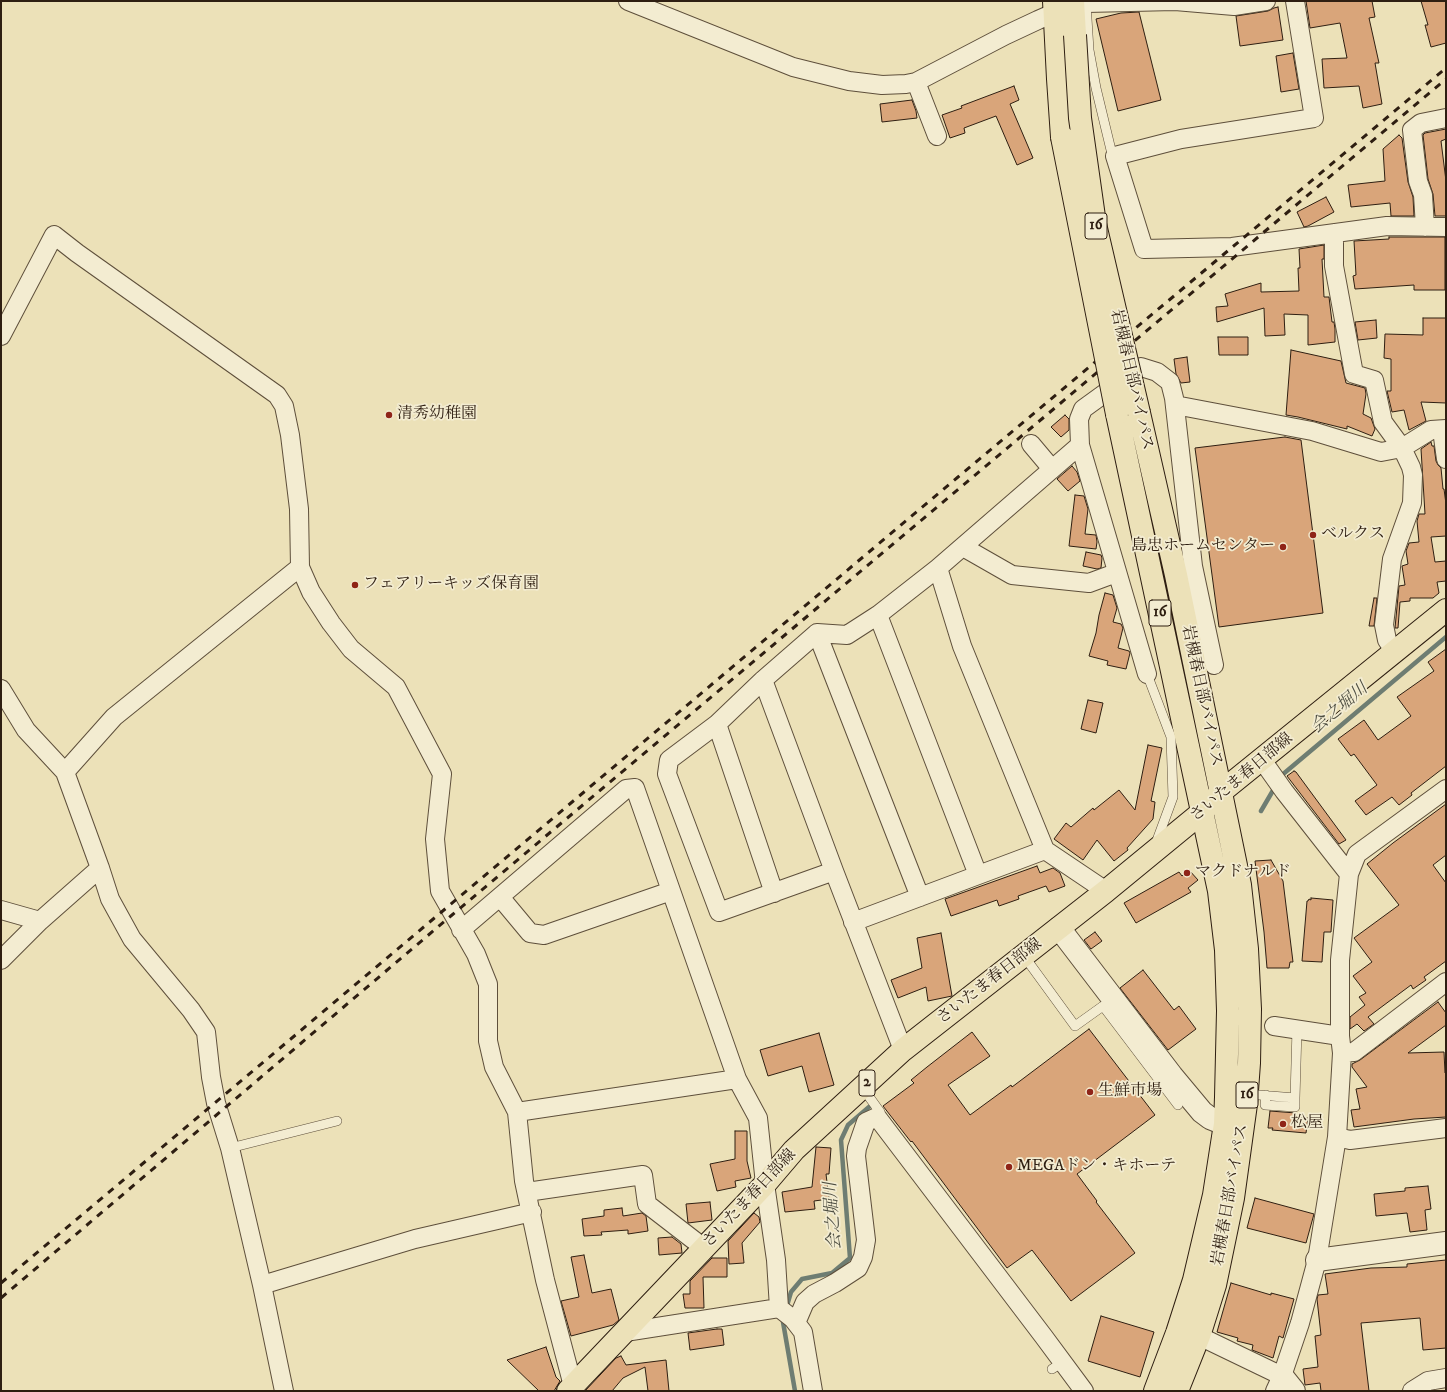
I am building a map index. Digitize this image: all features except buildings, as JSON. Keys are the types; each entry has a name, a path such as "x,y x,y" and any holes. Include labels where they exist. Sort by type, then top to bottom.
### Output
{"main road":[{"name":"岩槻春日部バイパス","path":"1068,5 1065,37 1062,137 1117,414 1201,813 1219,891 1226,950 1228,1062 1225,1124 1214,1195 1194,1280 1177,1334 1155,1391"},
{"name":"岩槻春日部バイパス","path":"1065,37 1080,118 1095,224 1176,576 1240,885 1247,949 1250,1009 1249,1062 1256,1094 1243,1134 1233,1198 1215,1285 1199,1336 1177,1391"},
{"name":"さいたま春日部線","path":"571,1388 765,1184 794,1150 903,1050 1030,964 1060,928 1201,813 1221,792 1267,766 1395,652 1446,610"}],"street":[{"path":"628,1 793,67 849,81 882,85 916,82 1006,35 1068,5 1175,1 1234,6 1266,1"},
{"path":"1295,1 1314,118 1181,139 1116,156 1144,249 1232,247 1387,226 1446,227"},
{"path":"916,82 937,136"},
{"path":"1425,227 1423,195 1418,181 1412,130 1422,122 1446,118"},
{"path":"1334,233 1334,266 1354,374 1374,380 1383,422 1402,448 1413,475 1412,503 1392,559 1384,625 1387,640 1395,652"},
{"path":"1,336 54,235 277,395 284,406 290,435 299,509 300,567 312,592 331,622 351,649 396,687 442,774 435,839 440,891 476,954 488,984 488,1041 494,1067 517,1112 527,1192 545,1280 571,1388"},
{"path":"1147,674 1116,573 1080,445 1079,419 1083,409 1141,367 1157,372 1170,382 1175,405 1192,566 1214,665"},
{"path":"1175,405 1312,431 1381,452 1402,448 1431,430 1444,430 1446,459"},
{"path":"1031,444 1052,470"},
{"path":"834,871 719,912 667,774 669,760 717,724 763,680 817,633 847,635 878,615 963,547 1080,445"},
{"path":"963,547 1012,575 1089,583 1116,573"},
{"path":"65,772 114,717 300,567"},
{"path":"938,568 962,646 1045,850 1106,891"},
{"path":"878,615 978,875"},
{"path":"817,633 920,897"},
{"path":"763,680 853,922 903,1050"},
{"path":"1,689 26,730 65,772 110,899 132,939 192,1010 206,1032 211,1077 216,1103 230,1148 262,1285 284,1391"},
{"path":"717,724 774,893"},
{"path":"1267,766 1284,791 1349,874"},
{"path":"461,930 626,789 635,788 737,1078 758,1118 765,1184 776,1260 786,1314 803,1332 813,1391"},
{"path":"1199,1336 1284,1386 1317,1260 1337,1137 1342,1053 1340,1036 1340,960 1349,874 1357,854 1446,789"},
{"path":"853,922 1045,850"},
{"path":"1,960 40,921 100,868"},
{"path":"500,897 530,933 544,935 671,891"},
{"path":"1,910 40,921"},
{"path":"1060,928 1167,1081 1210,1118 1225,1124"},
{"path":"1342,1053 1354,1052 1444,987"},
{"path":"1274,1026 1340,1036"},
{"path":"517,1112 737,1078"},
{"path":"625,1332 786,1314 805,1302 814,1294 835,1283 858,1268 863,1258 866,1240 856,1156 857,1148 866,1122 877,1117 1049,1334 1057,1366 1084,1391"},
{"path":"1337,1137 1350,1140 1446,1128"},
{"path":"527,1192 643,1175 648,1204 704,1248"},
{"path":"262,1285 415,1239 532,1212"},
{"path":"1317,1260 1446,1243"},
{"path":"1412,1391 1428,1381 1446,1378"}],"lane":[{"path":"1068,5 1089,50 1096,88 1111,150 1116,156"},
{"path":"1147,674 1171,737 1173,797 1153,852"},
{"path":"1030,964 1075,1026 1103,1006 1167,1081 1178,1105"},
{"path":"1256,1094 1295,1098 1297,1030"},
{"path":"862,1087 880,1112 877,1117"},
{"path":"230,1148 337,1121"}],"waterway":[{"name":"会之堀川","path":"1280,778 1446,637"},
{"name":"会之堀川","path":"1261,811 1275,787"},
{"name":"会之堀川","path":"786,1309 791,1292 802,1279 832,1273 850,1258 841,1140 848,1125 869,1107"},
{"name":"会之堀川","path":"784,1318 783,1322 795,1391"}],"railway":[{"path":"1,1283 1446,68"},
{"path":"1,1298 452,915 1446,79"}],"place":[{"name":"清秀幼稚園","path":"389,415"},
{"name":"ベルクス","path":"1313,535"},
{"name":"島忠ホームセンター","path":"1283,547"},
{"name":"フェアリーキッズ保育園","path":"355,585"},
{"name":"マクドナルド","path":"1187,873"},
{"name":"生鮮市場","path":"1090,1092"},
{"name":"松屋","path":"1283,1124"},
{"name":"MEGAドン・キホーテ","path":"1009,1167"}]}
